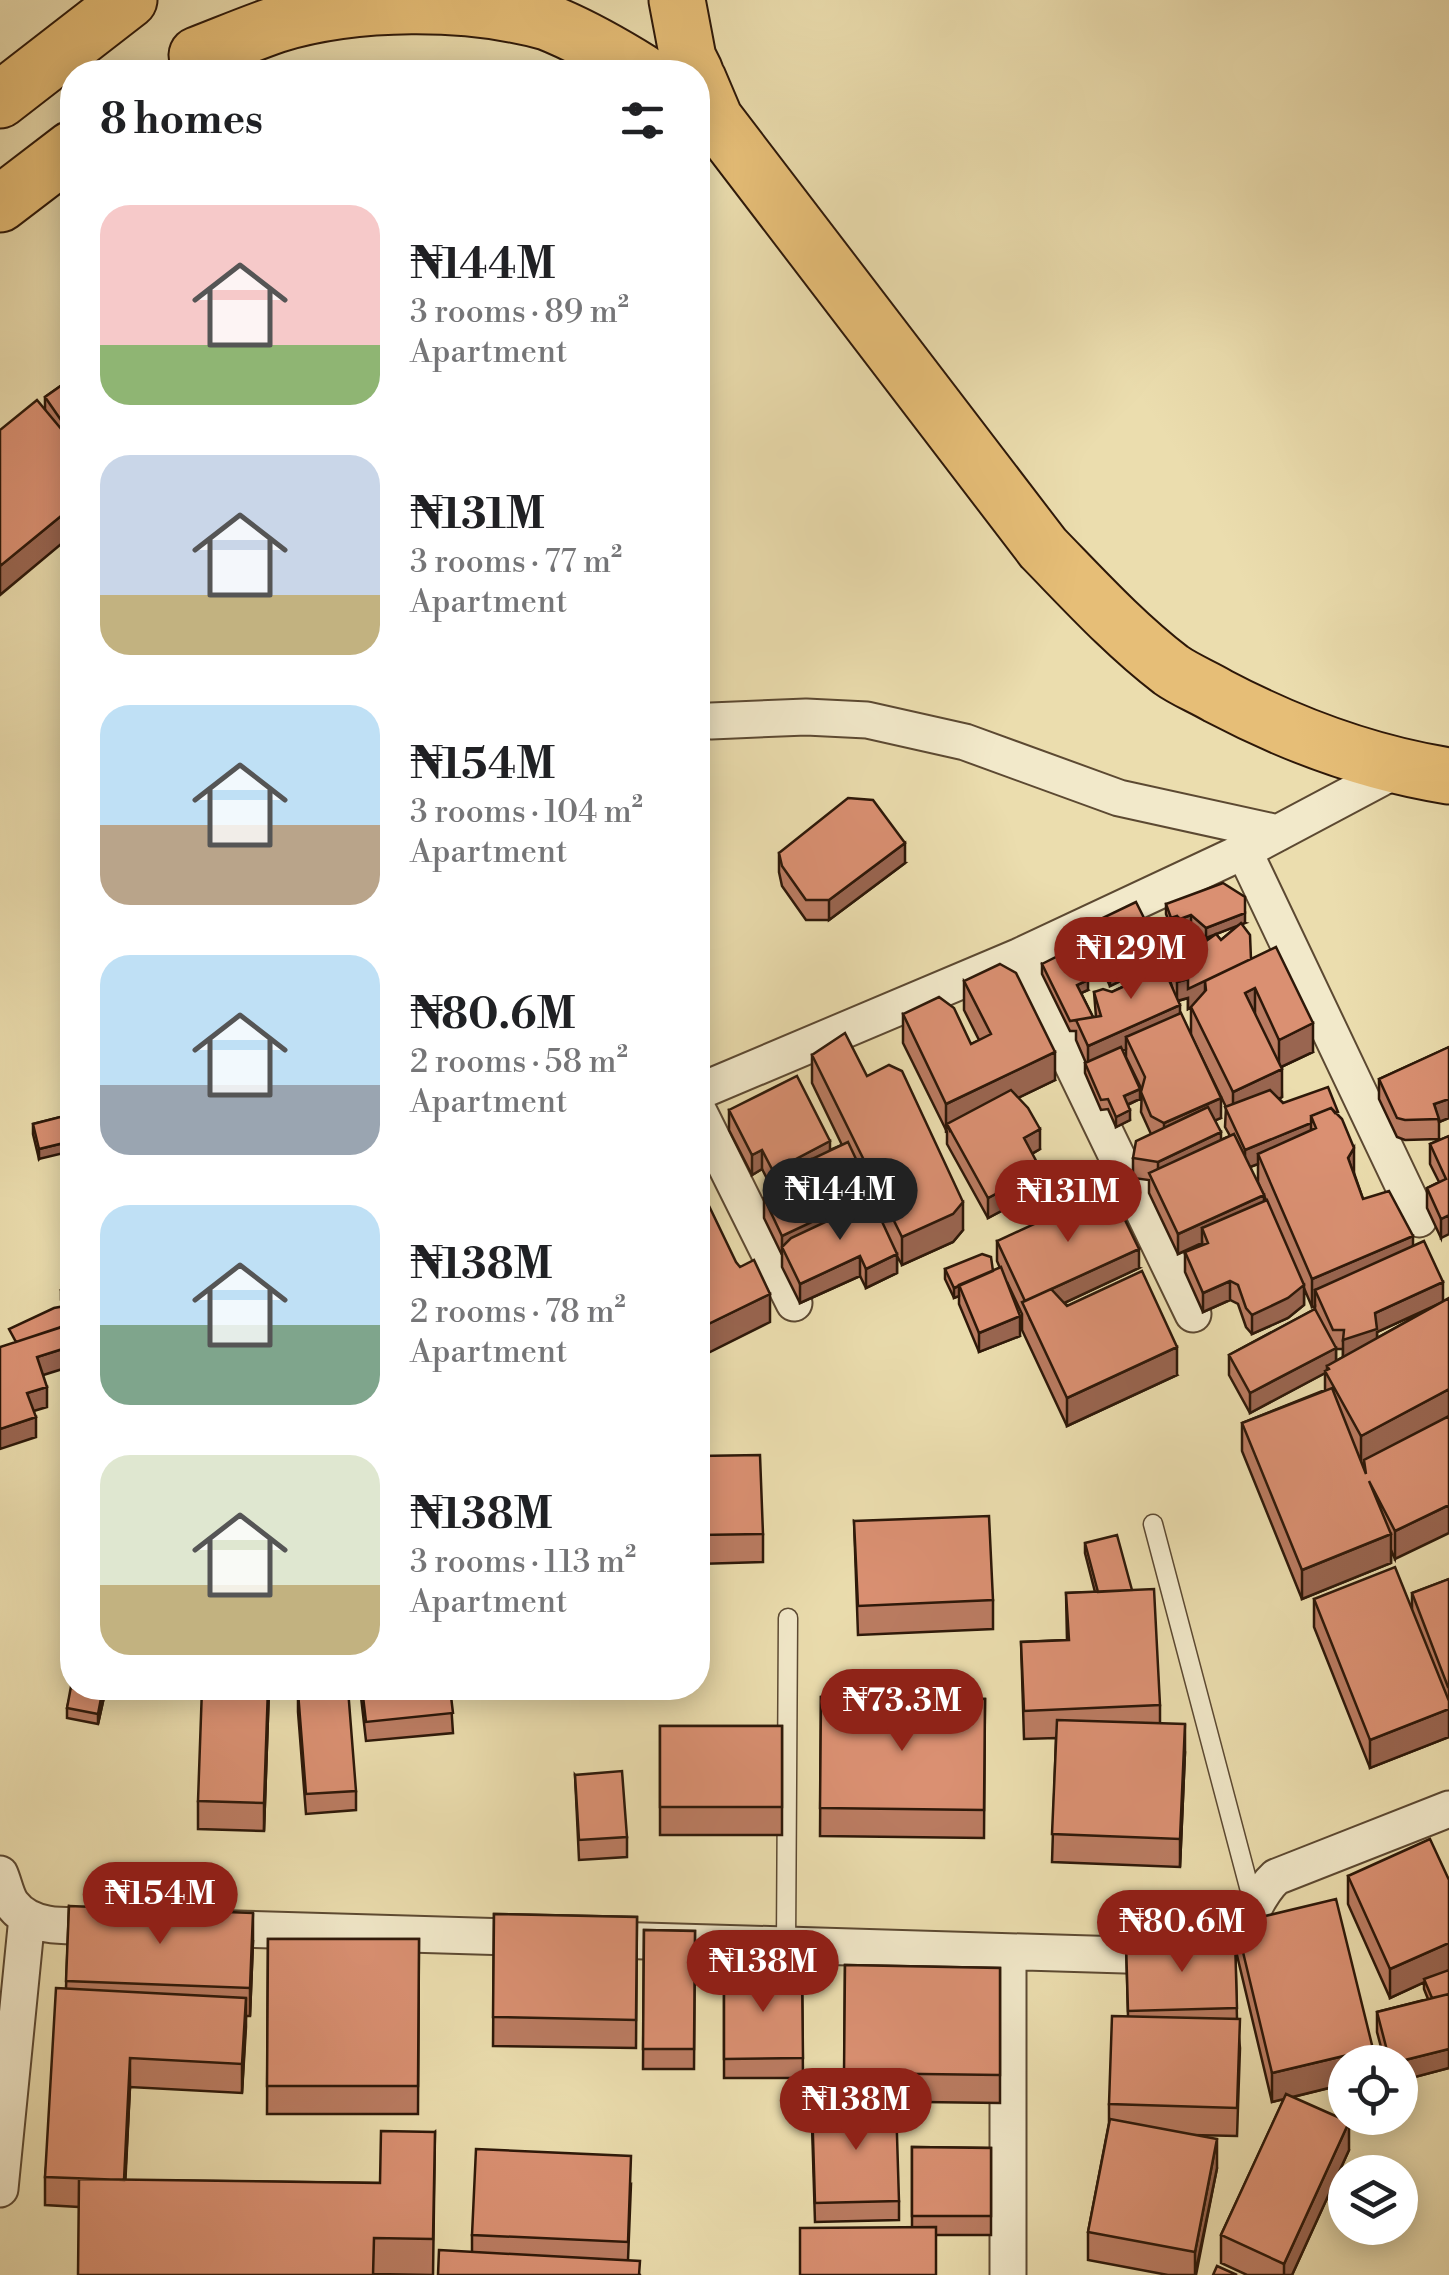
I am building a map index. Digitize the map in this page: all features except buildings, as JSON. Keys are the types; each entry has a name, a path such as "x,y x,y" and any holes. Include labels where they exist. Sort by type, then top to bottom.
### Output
{"highway":[{"path":"4,88 130,0"},
{"path":"190,60 272,0"},
{"path":"677,0 689,60"},
{"path":"195,60 295,20 346,8 412,2 482,7 546,22 619,60"},
{"path":"710,107 1043,548 1105,612 1174,672 1232,703 1334,749 1425,772"},
{"path":"0,204 60,158"}],"street":[{"path":"711,721 806,717 866,720 965,742 1119,798 1278,833"},
{"path":"710,1087 1020,956 1278,833 1425,772"},
{"path":"1244,851 1419,1219"},
{"path":"1020,956 1193,1314"},
{"path":"710,1134 794,1304"},
{"path":"178,1927 1158,1956 1212,1954 1227,1947 1240,1933 1276,1877 1449,1809"},
{"path":"0,1874 12,1904 27,1917 58,1926 138,1926"},
{"path":"0,2189 27,1917"},
{"path":"1008,1952 1008,2275"}],"lane":[{"path":"1153,1524 1254,1907"},
{"path":"786,1946 788,1618"}]}
